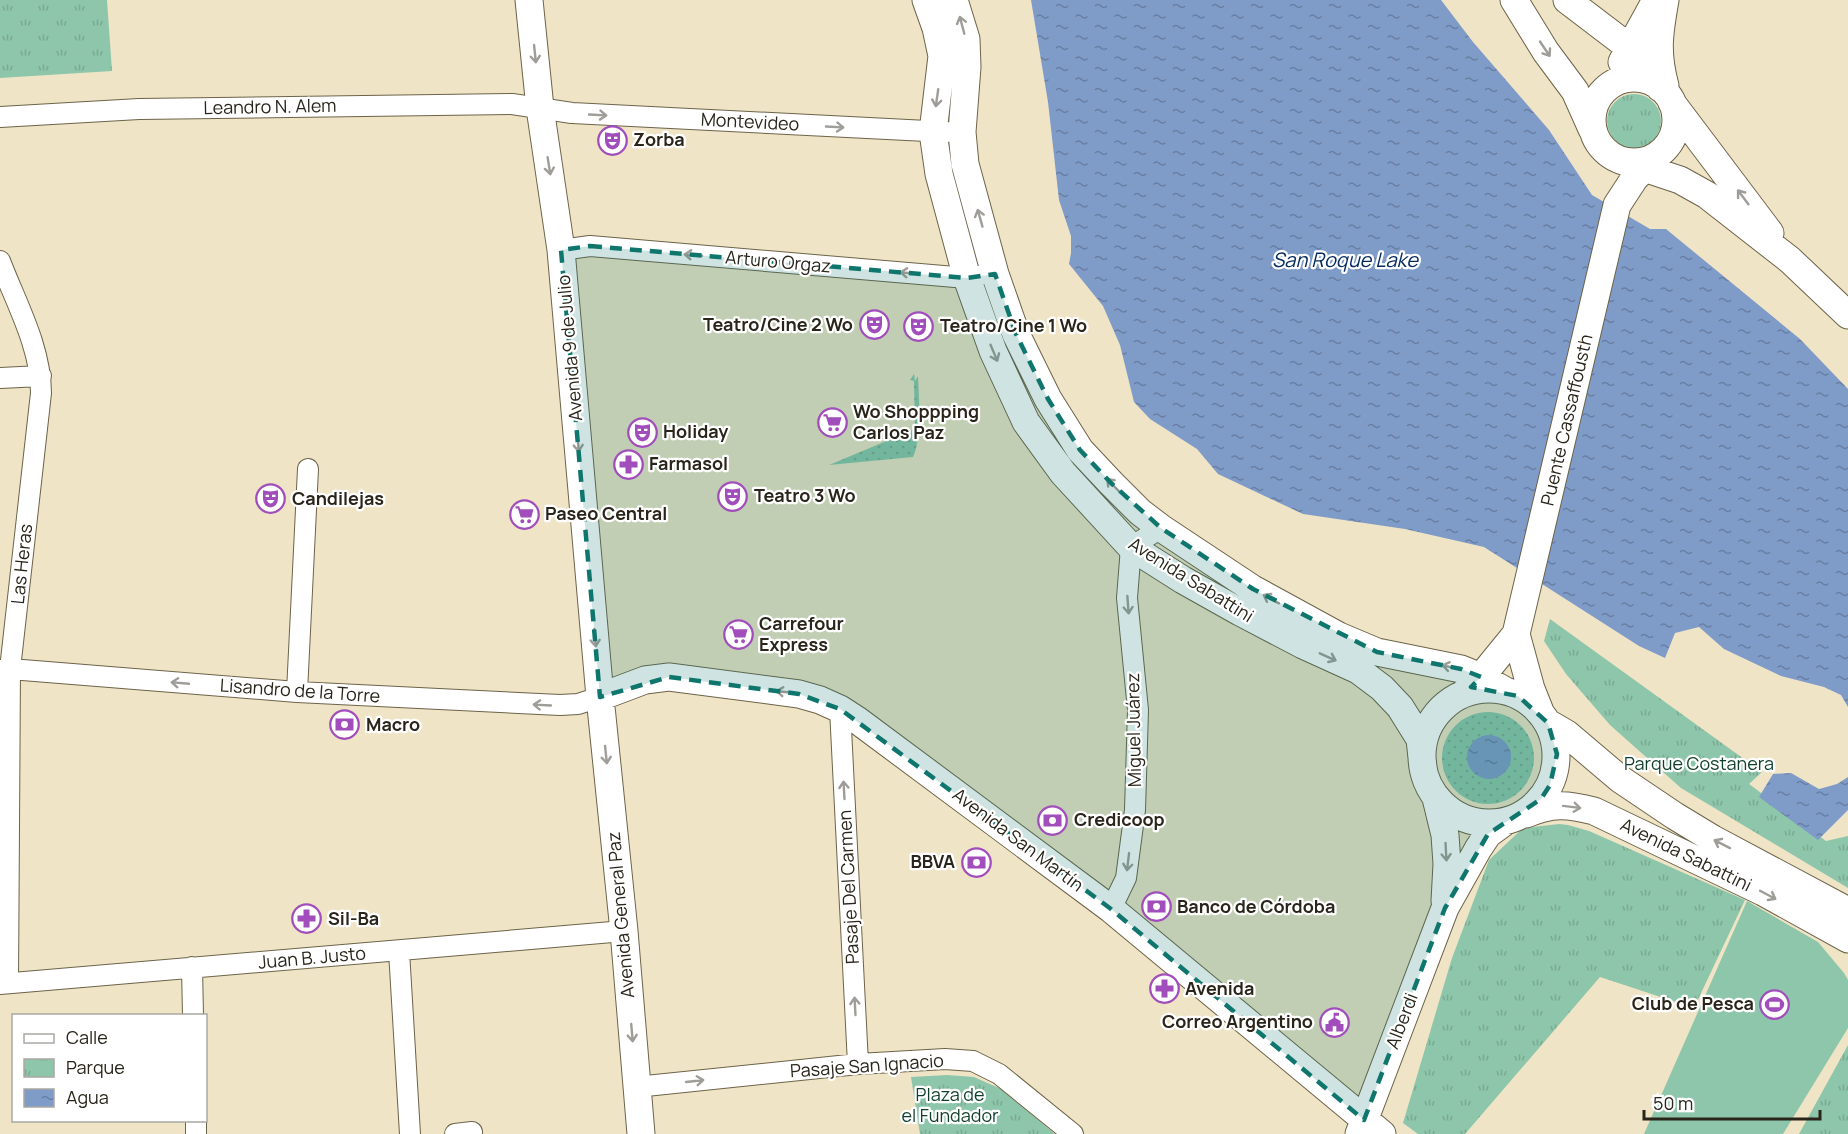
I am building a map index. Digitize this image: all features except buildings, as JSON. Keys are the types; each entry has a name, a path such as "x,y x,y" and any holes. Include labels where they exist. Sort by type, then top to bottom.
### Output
{"main road":[{"name":"Avenida 9 de Julio","path":"529,0 540,108 561,250 600,697"},
{"name":"Avenida Sabattini","path":"926,0 936,28 942,56 933,132 939,174 967,278 993,351 1026,422 1063,473 1131,547 1240,612 1303,645 1358,670 1382,688 1400,706 1420,740 1423,767"},
{"name":"Avenida Sabattini","path":"954,0 966,39 967,67 962,132 965,164 995,274 1016,334 1048,399 1080,450 1125,498 1161,528 1253,589 1339,636 1377,652 1461,669 1472,686 1504,690 1518,696 1531,704 1620,779 1674,816 1848,911"},
{"path":"1514,0 1546,52 1575,91 1585,111 1623,153"},
{"path":"1568,0 1642,60 1790,260"},
{"path":"1610,86 1656,0"},
{"path":"1623,153 1665,148 1672,138 1675,114 1667,95 1658,47 1665,0"},
{"path":"1667,95 1651,82 1641,79 1620,81 1600,95 1594,107 1592,120 1623,153 1707,195 1790,260 1848,315"},
{"name":"Puente Cassaffousth","path":"1472,686 1516,634 1617,205 1623,153"},
{"name":"Puente Cassaffousth","path":"1617,205 1634,179 1623,153"},
{"name":"Puente Cassaffousth","path":"1516,634 1531,689 1545,718"},
{"name":"Avenida San Martín","path":"600,697 645,680 669,677 799,694 840,709 1111,909 1362,1131"},
{"path":"1472,686 1437,714 1427,730 1422,748 1423,767 1436,798 1450,811 1466,819 1484,824 1510,820 1530,810 1541,799 1550,786 1557,754 1554,738 1545,718"},
{"name":"Avenida General Paz","path":"600,697 624,931 641,1134"},
{"name":"Alberdi","path":"1436,798 1445,835 1447,864 1445,908"},
{"name":"Avenida Sabattini","path":"1510,820 1540,808 1570,805 1594,811 1763,892 1848,939"},
{"name":"Alberdi","path":"1362,1131 1445,908 1488,834 1510,820"}],"street":[{"name":"Leandro N. Alem","path":"0,117 139,109 512,104 540,108"},
{"name":"Montevideo","path":"540,108 572,113 962,132"},
{"name":"Arturo Orgaz","path":"561,250 590,246 967,278 995,274"},
{"name":"Las Heras","path":"0,261 36,354 41,376 40,405 5,669 4,984"},
{"path":"0,378 41,376"},
{"path":"297,692 308,469"},
{"path":"1131,547 1161,528"},
{"name":"Miguel Juárez","path":"1111,909 1126,878 1135,810 1138,710 1127,598 1131,547"},
{"name":"Lisandro de la Torre","path":"5,669 297,692 560,705 578,704 600,697"},
{"name":"Pasaje Del Carmen","path":"840,709 858,1064"},
{"name":"Juan B. Justo","path":"4,984 624,931"},
{"path":"399,951 410,1134"},
{"path":"192,967 193,1014"},
{"name":"Pasaje San Ignacio","path":"636,1087 858,1064 945,1059 973,1061 999,1074 1073,1134"}],"highlighted area":[{"path":"590,246 967,278 995,274 1016,334 1048,399 1080,450 1111,483 1161,528 1253,589 1377,652 1461,669 1481,677 1471,687 1518,696 1548,723 1557,754 1550,785 1541,799 1488,834 1445,908 1364,1120 1111,909 840,709 799,694 669,677 600,697 561,250"}],"green space":[{"path":"0,0 107,0 112,71 0,78"},
{"path":"1634,94 1644,96 1653,102 1659,111 1661,121 1659,131 1653,140 1644,146 1634,148 1624,146 1615,140 1609,131 1607,121 1609,111 1615,102 1624,96"},
{"path":"914,374 915,381 918,376 919,418 918,440 913,457 829,465 915,429 914,381 910,380"},
{"name":"Parque Costanera","path":"1550,619 1762,772 1749,784 1826,841 1848,836 1848,888 1681,788 1610,725 1566,674 1544,641"},
{"path":"1488,712 1506,716 1520,726 1530,740 1534,758 1530,776 1520,790 1506,800 1488,804 1470,800 1456,790 1446,776 1442,758 1446,740 1456,726 1470,716"},
{"path":"1559,824 1589,831 1745,900 1694,1008 1600,977 1465,1134 1418,1134 1403,1123 1452,958 1489,860 1523,828"},
{"name":"Club de Pesca","path":"1747,901 1818,942 1844,973 1848,980 1848,1028 1783,1134 1644,1134"},
{"path":"1848,1045 1848,1134 1799,1134"},
{"name":"Plaza de el Fundador","path":"947,1075 974,1077 1001,1089 1055,1134 920,1134 911,1077"}],"water":[{"name":"San Roque Lake","path":"1031,0 1441,0 1473,42 1549,130 1592,195 1650,229 1666,229 1800,339 1848,389 1848,707 1841,695 1824,687 1781,676 1724,649 1699,627 1675,633 1665,658 1639,646 1484,547 1405,529 1303,514 1218,474 1197,449 1150,419 1134,402 1120,345 1103,306 1069,264 1071,236 1059,200 1048,102"},
{"path":"1489,735 1505,741 1511,757 1505,773 1489,779 1473,773 1467,757 1473,741"},
{"path":"1791,773 1819,789 1837,784 1848,777 1848,810 1818,840 1759,797 1773,774"}],"place":[{"name":"Zorba","path":"612,140"},
{"name":"Teatro/Cine 2 Wo","path":"874,325"},
{"name":"Teatro/Cine 1 Wo","path":"919,326"},
{"name":"Wo Shoppping Carlos Paz","path":"832,422"},
{"name":"Holiday","path":"642,432"},
{"name":"Farmasol","path":"628,464"},
{"name":"Teatro 3 Wo","path":"733,496"},
{"name":"Candilejas","path":"271,499"},
{"name":"Paseo Central","path":"524,514"},
{"name":"Carrefour Express","path":"738,634"},
{"name":"Macro","path":"345,725"},
{"name":"Credicoop","path":"1053,820"},
{"name":"BBVA","path":"976,862"},
{"name":"Banco de Córdoba","path":"1156,907"},
{"name":"Sil-Ba","path":"307,919"},
{"name":"Avenida","path":"1164,989"},
{"name":"Club de Pesca","path":"1775,1004"},
{"name":"Correo Argentino","path":"1334,1022"}]}
